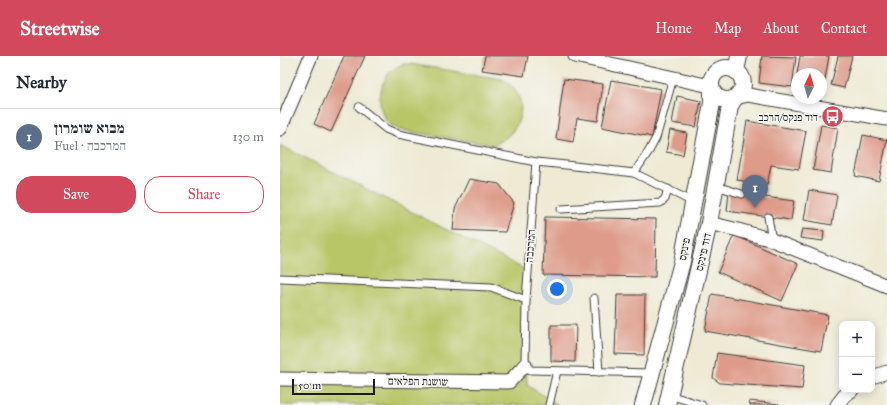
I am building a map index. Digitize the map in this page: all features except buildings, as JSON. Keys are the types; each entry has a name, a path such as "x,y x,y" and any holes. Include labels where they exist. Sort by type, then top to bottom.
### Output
{"street":[{"path":"280,129 310,56"},
{"path":"576,56 673,78 715,76 726,68 738,64"},
{"name":"דוד פינקס","path":"668,400 709,223 730,106 734,98 741,93 743,84 738,64"},
{"path":"715,76 719,99 729,100 748,95 887,119"},
{"name":"פינקס","path":"643,405 682,262 712,103 715,76"},
{"path":"709,223 772,240 887,286"},
{"name":"שושנת הפלאים","path":"280,379 509,382 525,365"},
{"path":"875,376 887,372"},
{"path":"837,405 848,393"}],"lane":[{"path":"634,173 656,138 673,78"},
{"path":"359,108 386,129 398,134 536,162 566,164 634,173 694,202"},
{"name":"המרכבה","path":"525,365 526,300 536,162"},
{"path":"716,186 742,194"},
{"path":"561,209 660,203 665,199 668,190"},
{"path":"768,217 772,240"},
{"path":"280,278 486,286 526,300"},
{"path":"594,298 599,372"},
{"path":"525,365 530,370 652,373"},
{"path":"549,405 557,371"},
{"path":"668,400 702,405"}],"green space":[{"path":"402,64 502,79 512,86 518,95 521,105 517,124 511,133 503,140 492,145 400,130 387,121 381,110 380,97 383,84 389,73"},
{"path":"280,145 526,270 527,385 558,405 280,405"}],"place":[{"name":"דוד פנקס/הרכב","path":"833,117"},
{"name":"מבוא שומרון","path":"755,208"}]}
